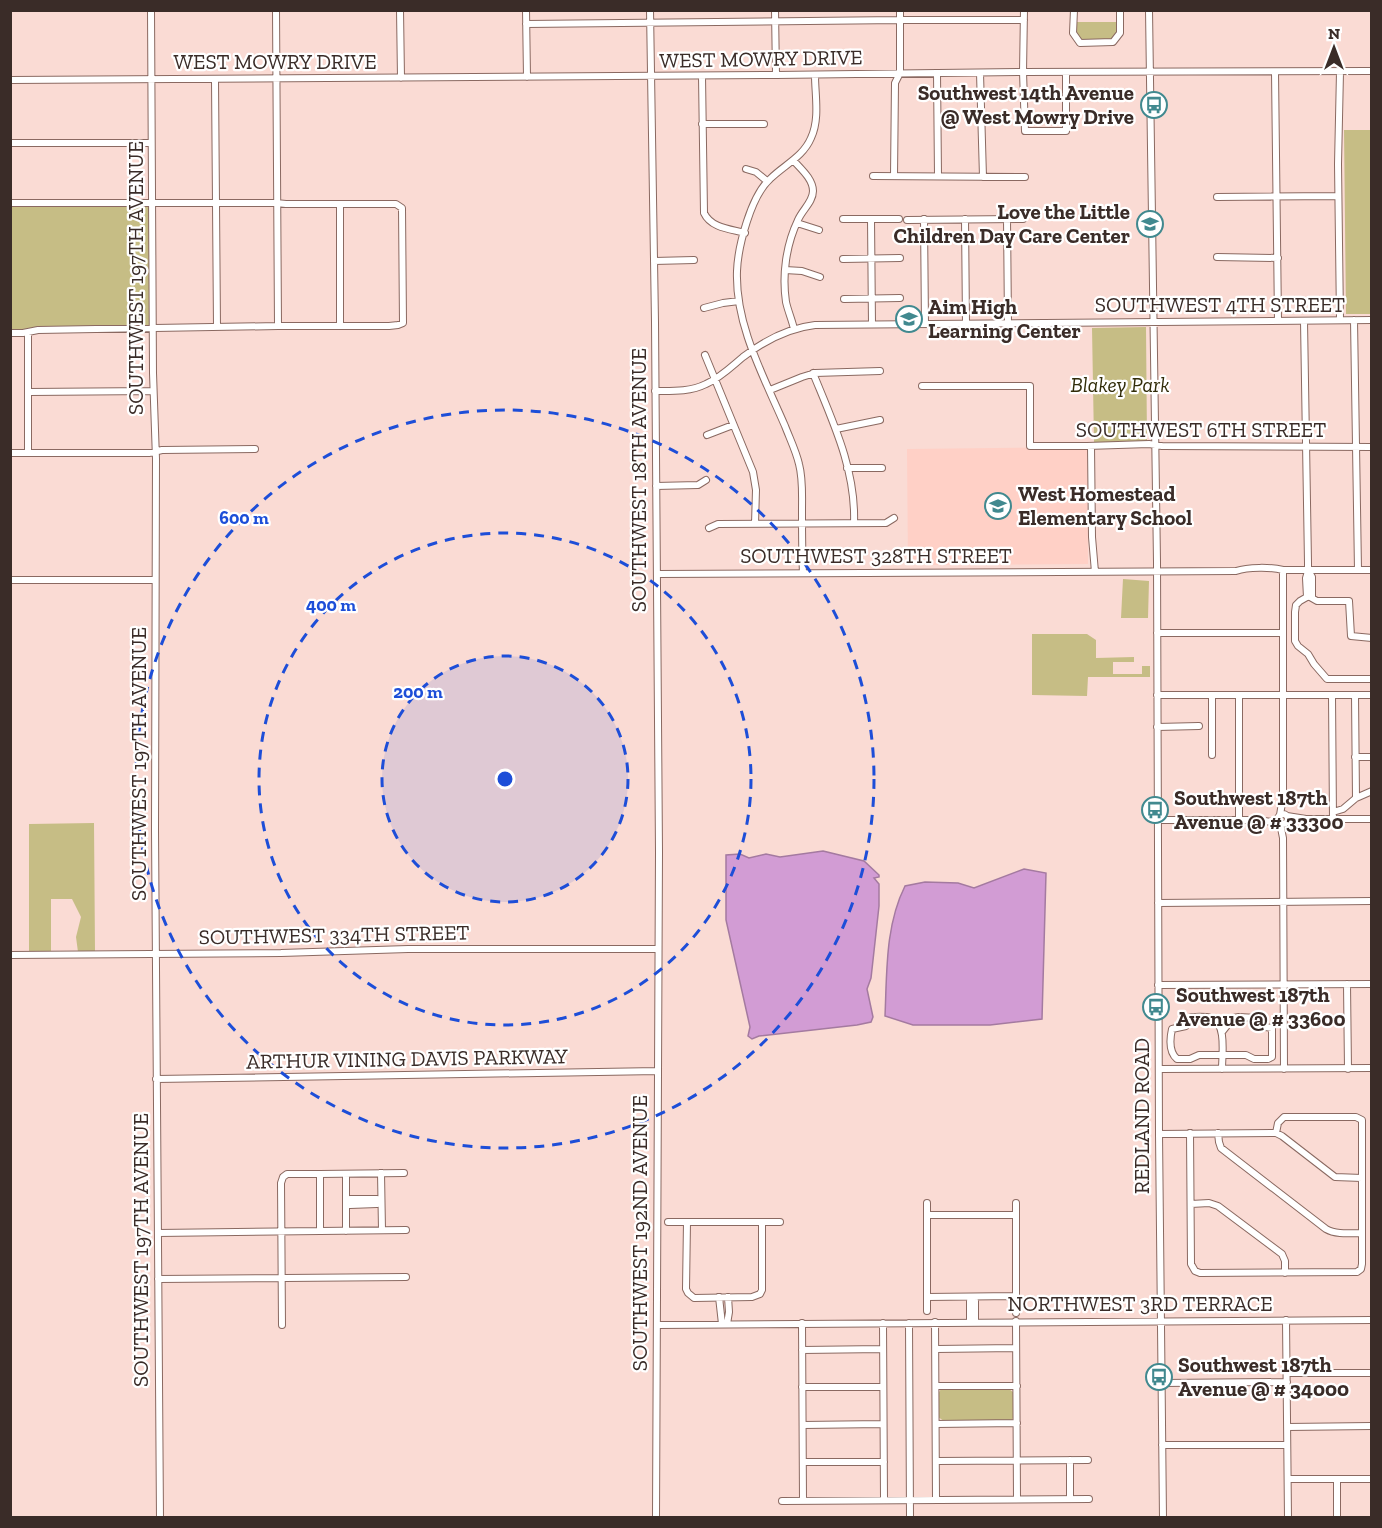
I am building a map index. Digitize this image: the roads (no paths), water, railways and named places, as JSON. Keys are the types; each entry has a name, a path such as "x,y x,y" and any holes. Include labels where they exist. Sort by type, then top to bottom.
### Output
{"street":[{"name":"SOUTHWEST 197TH AVENUE","path":"151,10 160,1518"},
{"path":"276,10 278,326"},
{"path":"400,10 401,78"},
{"path":"526,10 527,77"},
{"name":"SOUTHWEST 18TH AVENUE","path":"650,10 657,574 658,950"},
{"path":"775,10 776,75"},
{"path":"894,176 895,83 900,73 900,10"},
{"path":"1024,10 1025,131 1066,131 1066,73"},
{"path":"1074,10 1073,33 1080,43 1113,42 1120,33 1120,10"},
{"name":"REDLAND ROAD","path":"1149,10 1157,571 1163,1518"},
{"path":"526,24 1024,20"},
{"name":"WEST MOWRY DRIVE","path":"10,81 1371,71"},
{"path":"1275,72 1278,321"},
{"path":"1340,72 1338,196 1340,321"},
{"path":"937,73 938,176"},
{"path":"980,73 982,177"},
{"path":"803,573 800,467 743,325 738,301 738,262 755,200 767,181 806,148 814,129 815,75"},
{"path":"702,76 703,204 706,218 714,224 745,233"},
{"path":"215,80 217,327"},
{"path":"702,124 764,124"},
{"path":"10,143 152,143"},
{"path":"793,160 808,178 813,190 812,198 796,223 785,270 786,302 794,329"},
{"path":"746,169 756,172 767,181"},
{"path":"873,176 1025,177"},
{"path":"1217,197 1338,196"},
{"path":"10,204 396,204 402,208 403,323 389,327 278,326 38,330 10,333"},
{"path":"340,204 340,326"},
{"path":"843,219 899,219"},
{"path":"871,219 872,324"},
{"path":"924,219 925,324"},
{"path":"965,219 966,323"},
{"path":"1007,219 1008,323"},
{"path":"907,220 1023,219"},
{"path":"796,223 819,230"},
{"path":"1217,257 1278,258"},
{"path":"843,259 900,258"},
{"path":"654,261 694,260"},
{"path":"785,270 820,277"},
{"path":"844,298 900,298"},
{"path":"704,308 738,301"},
{"path":"1354,320 1358,570"},
{"name":"SOUTHWEST 4TH STREET","path":"655,391 686,390 705,385 773,338 794,329 815,325 1371,320"},
{"path":"1304,321 1308,570 1306,578 1309,597"},
{"path":"28,332 28,453"},
{"path":"705,355 754,477 755,524"},
{"path":"770,390 813,373 880,371"},
{"path":"813,373 843,448 854,494 855,523"},
{"name":"SOUTHWEST 6TH STREET","path":"922,386 1030,386 1030,446 1142,444 1371,447"},
{"path":"29,392 153,391"},
{"path":"836,429 880,420"},
{"path":"707,435 733,424"},
{"path":"1091,446 1092,537 1095,572"},
{"path":"10,453 255,449"},
{"path":"848,468 882,468"},
{"path":"656,486 698,485 706,480"},
{"path":"709,528 718,524 886,523 894,518"},
{"name":"SOUTHWEST 328TH STREET","path":"657,574 1236,571 1276,568 1283,570 1371,570"},
{"path":"1283,570 1284,1069"},
{"path":"10,580 155,580"},
{"path":"1371,638 1351,636 1349,602 1317,601 1309,597 1299,601 1296,605 1295,641 1327,679 1371,679"},
{"path":"1157,633 1283,633"},
{"path":"1355,695 1356,798"},
{"path":"1157,696 1371,695"},
{"path":"1212,696 1212,754"},
{"path":"1239,696 1239,820"},
{"path":"1332,696 1333,816"},
{"path":"1157,727 1199,726"},
{"path":"1355,757 1371,757"},
{"path":"1333,816 1356,798 1371,791"},
{"path":"1157,820 1306,819 1333,816 1371,819"},
{"path":"1158,903 1371,901"},
{"name":"SOUTHWEST 334TH STREET","path":"10,955 408,950 658,950"},
{"name":"SOUTHWEST 192ND AVENUE","path":"656,1518 658,950"},
{"path":"1347,984 1348,1069"},
{"path":"1158,985 1371,984"},
{"path":"1222,1032 1233,1018 1257,1018 1261,1027 1272,1028 1273,1054 1271,1059 1254,1059 1246,1055 1222,1056 1199,1055 1190,1059 1177,1059 1173,1056 1171,1049 1172,1029 1186,1026 1191,1017 1213,1018 1222,1032 1222,1056 1222,1069"},
{"path":"1159,1069 1371,1068"},
{"name":"ARTHUR VINING DAVIS PARKWAY","path":"156,1078 658,1071"},
{"path":"1190,1133 1191,1264 1195,1271 1200,1273 1353,1273 1359,1270 1362,1267 1363,1256 1362,1120 1356,1116 1284,1117 1279,1120 1276,1133"},
{"path":"1218,1133 1221,1148 1330,1232 1362,1233"},
{"path":"1159,1134 1276,1133 1335,1177 1362,1178"},
{"path":"381,1173 382,1230"},
{"path":"282,1325 281,1186 283,1178 287,1174 404,1173"},
{"path":"320,1174 320,1231"},
{"path":"346,1174 346,1231"},
{"path":"347,1202 350,1199 377,1199 380,1202"},
{"path":"927,1203 927,1311"},
{"path":"1016,1203 1016,1313"},
{"path":"1191,1204 1209,1203 1218,1206 1282,1254 1285,1261 1285,1273"},
{"path":"928,1215 1016,1215"},
{"path":"668,1222 780,1222"},
{"path":"687,1222 686,1288 694,1298 752,1297 760,1294 762,1290 762,1222"},
{"path":"158,1233 405,1230"},
{"path":"1363,1256 1371,1256"},
{"path":"158,1279 406,1278"},
{"path":"972,1296 970,1301 972,1322"},
{"path":"927,1297 1016,1296"},
{"path":"719,1298 724,1324"},
{"path":"724,1324 729,1308 729,1298"},
{"path":"720,1308 729,1308"},
{"path":"1286,1320 1288,1518"},
{"name":"NORTHWEST 3RD TERRACE","path":"724,1324 1371,1320"},
{"path":"1016,1321 1017,1499"},
{"path":"936,1322 936,1500"},
{"path":"802,1323 803,1501"},
{"path":"883,1323 884,1500"},
{"path":"909,1323 910,1518"},
{"path":"657,1325 724,1324"},
{"path":"936,1349 1016,1348"},
{"path":"802,1350 883,1349"},
{"path":"1287,1373 1371,1373"},
{"path":"1162,1383 1287,1382"},
{"path":"936,1386 1017,1386"},
{"path":"802,1387 883,1387"},
{"path":"936,1424 1017,1423"},
{"path":"803,1425 883,1424"},
{"path":"1287,1426 1371,1426"},
{"path":"1162,1445 1287,1445"},
{"path":"936,1461 1088,1460"},
{"path":"1070,1461 1070,1499"},
{"path":"803,1462 884,1462"},
{"path":"1287,1479 1371,1479"},
{"path":"1337,1479 1337,1518"},
{"path":"782,1501 1089,1499"}],"place":[{"name":"Southwest 14th Avenue @ West Mowry Drive","path":"1154,105"},
{"name":"Love the Little Children Day Care Center","path":"1150,224"},
{"name":"Aim High Learning Center","path":"909,319"},
{"name":"West Homestead Elementary School","path":"998,506"},
{"name":"Southwest 187th Avenue @ # 33300","path":"1155,810"},
{"name":"Southwest 187th Avenue @ # 33600","path":"1156,1007"},
{"name":"Southwest 187th Avenue @ # 34000","path":"1159,1377"}],"park label":[{"name":"Blakey Park","path":"1120,385"}]}
